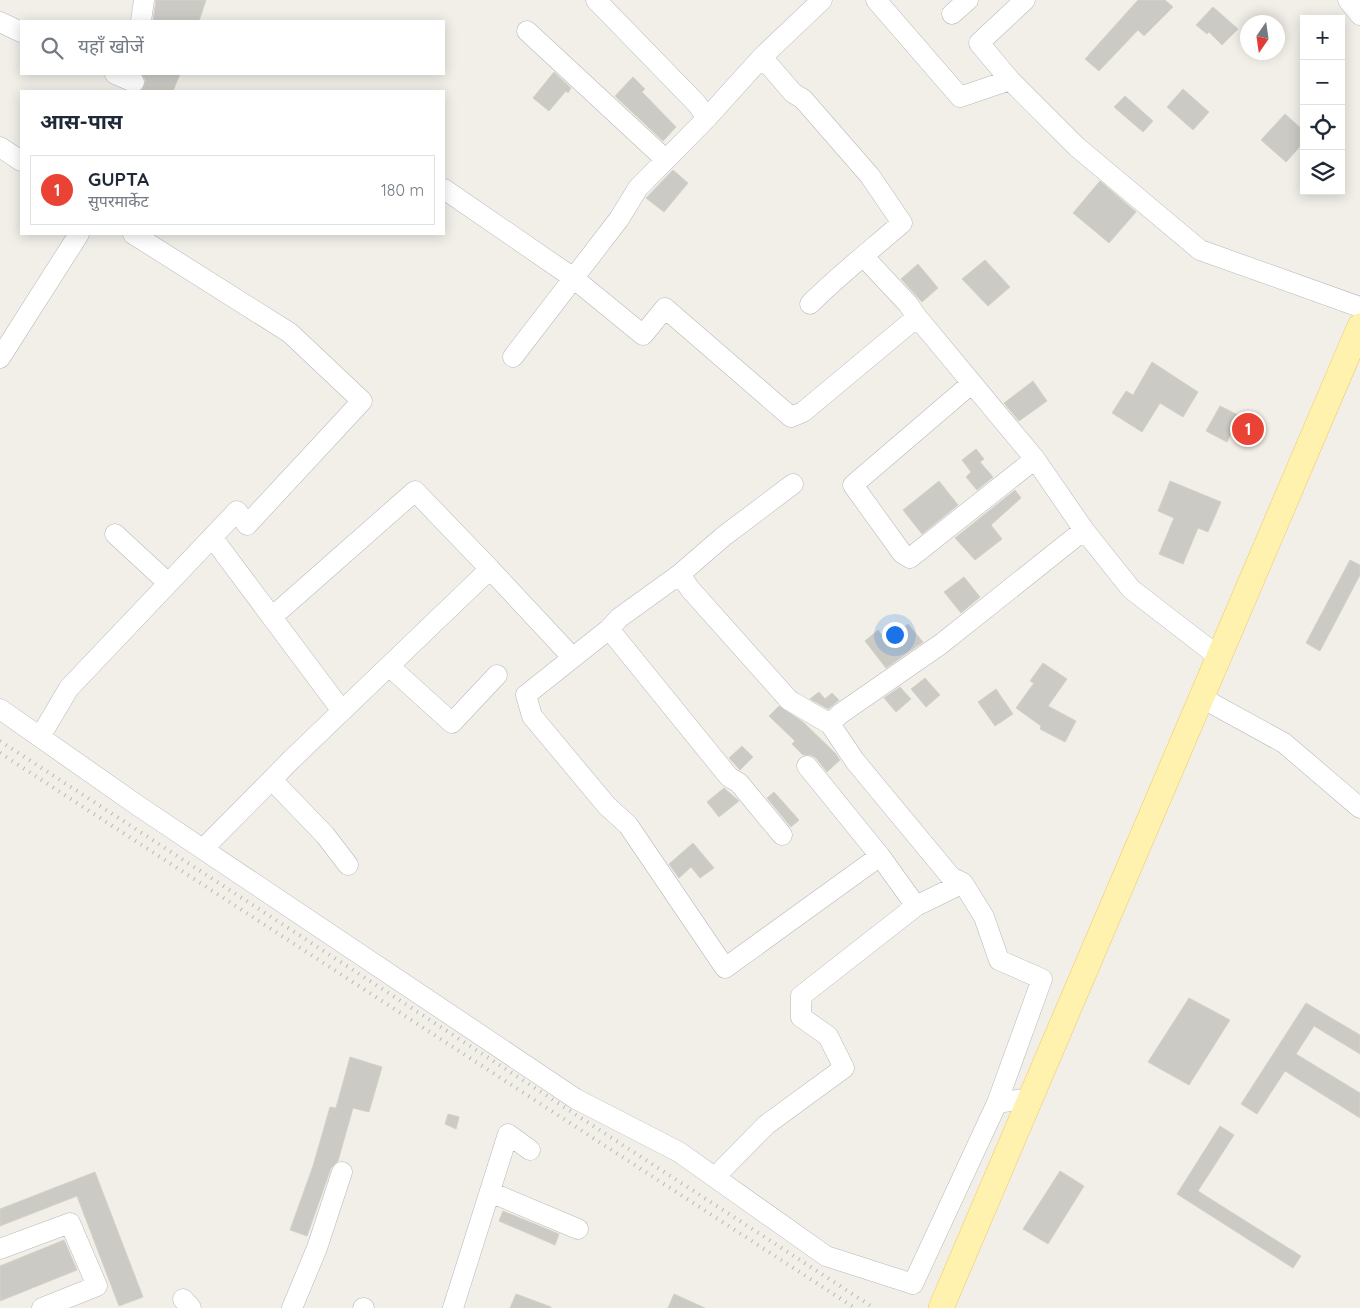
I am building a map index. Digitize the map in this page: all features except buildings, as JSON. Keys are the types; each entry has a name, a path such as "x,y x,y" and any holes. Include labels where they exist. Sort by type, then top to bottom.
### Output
{"main road":[{"path":"941,1308 1360,326"}],"street":[{"path":"141,20 144,0"},
{"path":"596,0 697,104 707,118"},
{"path":"513,357 619,219 638,188 707,118 762,57 822,0"},
{"path":"876,0 960,97 1010,80"},
{"path":"952,14 968,0"},
{"path":"1025,0 979,43 1010,80 1077,147 1200,250 1360,306"},
{"path":"1348,0 1360,15"},
{"path":"0,22 20,32"},
{"path":"527,31 665,160"},
{"path":"762,57 793,92 803,98 870,176 902,223 864,257 839,275 810,304"},
{"path":"118,75 134,82"},
{"path":"0,147 20,160"},
{"path":"445,190 572,278 642,335 665,308 791,417 803,412 917,318"},
{"path":"0,358 78,235"},
{"path":"40,737 69,688 236,511 247,525 362,401 290,333 135,235"},
{"path":"864,257 908,304 917,318 971,384 1035,459 1084,530 1131,589 1219,657"},
{"path":"971,384 853,485 902,553 910,558 1035,459"},
{"path":"794,484 724,536 680,574 619,618 609,629 526,695 532,716 607,806 628,825 725,968 880,856"},
{"path":"272,617 415,491 573,658"},
{"path":"830,724 840,714 941,644 1084,530"},
{"path":"115,534 168,583"},
{"path":"212,537 342,712"},
{"path":"203,849 389,666 490,570"},
{"path":"0,709 203,849 576,1099 679,1152 826,1256 914,1284 996,1103 1042,979 999,960 984,917 963,883 951,877 855,761 830,724 789,700 690,589 680,574"},
{"path":"609,629 730,777 739,783 782,836"},
{"path":"389,666 452,723 497,675"},
{"path":"1202,698 1284,743 1360,808"},
{"path":"807,766 880,856 916,906"},
{"path":"272,780 326,835 348,865"},
{"path":"715,1177 766,1125 844,1068 828,1036 801,1017 801,996 916,906 963,883"},
{"path":"996,1103 1031,1098"},
{"path":"453,1308 508,1134 530,1150"},
{"path":"292,1308 317,1248 342,1172"},
{"path":"490,1192 578,1229"},
{"path":"0,1249 70,1223 97,1286 42,1308"}],"railway":[{"path":"0,741 874,1308"},
{"path":"0,753 855,1308"}],"place":[{"name":"GUPTA","path":"1248,429"}]}
